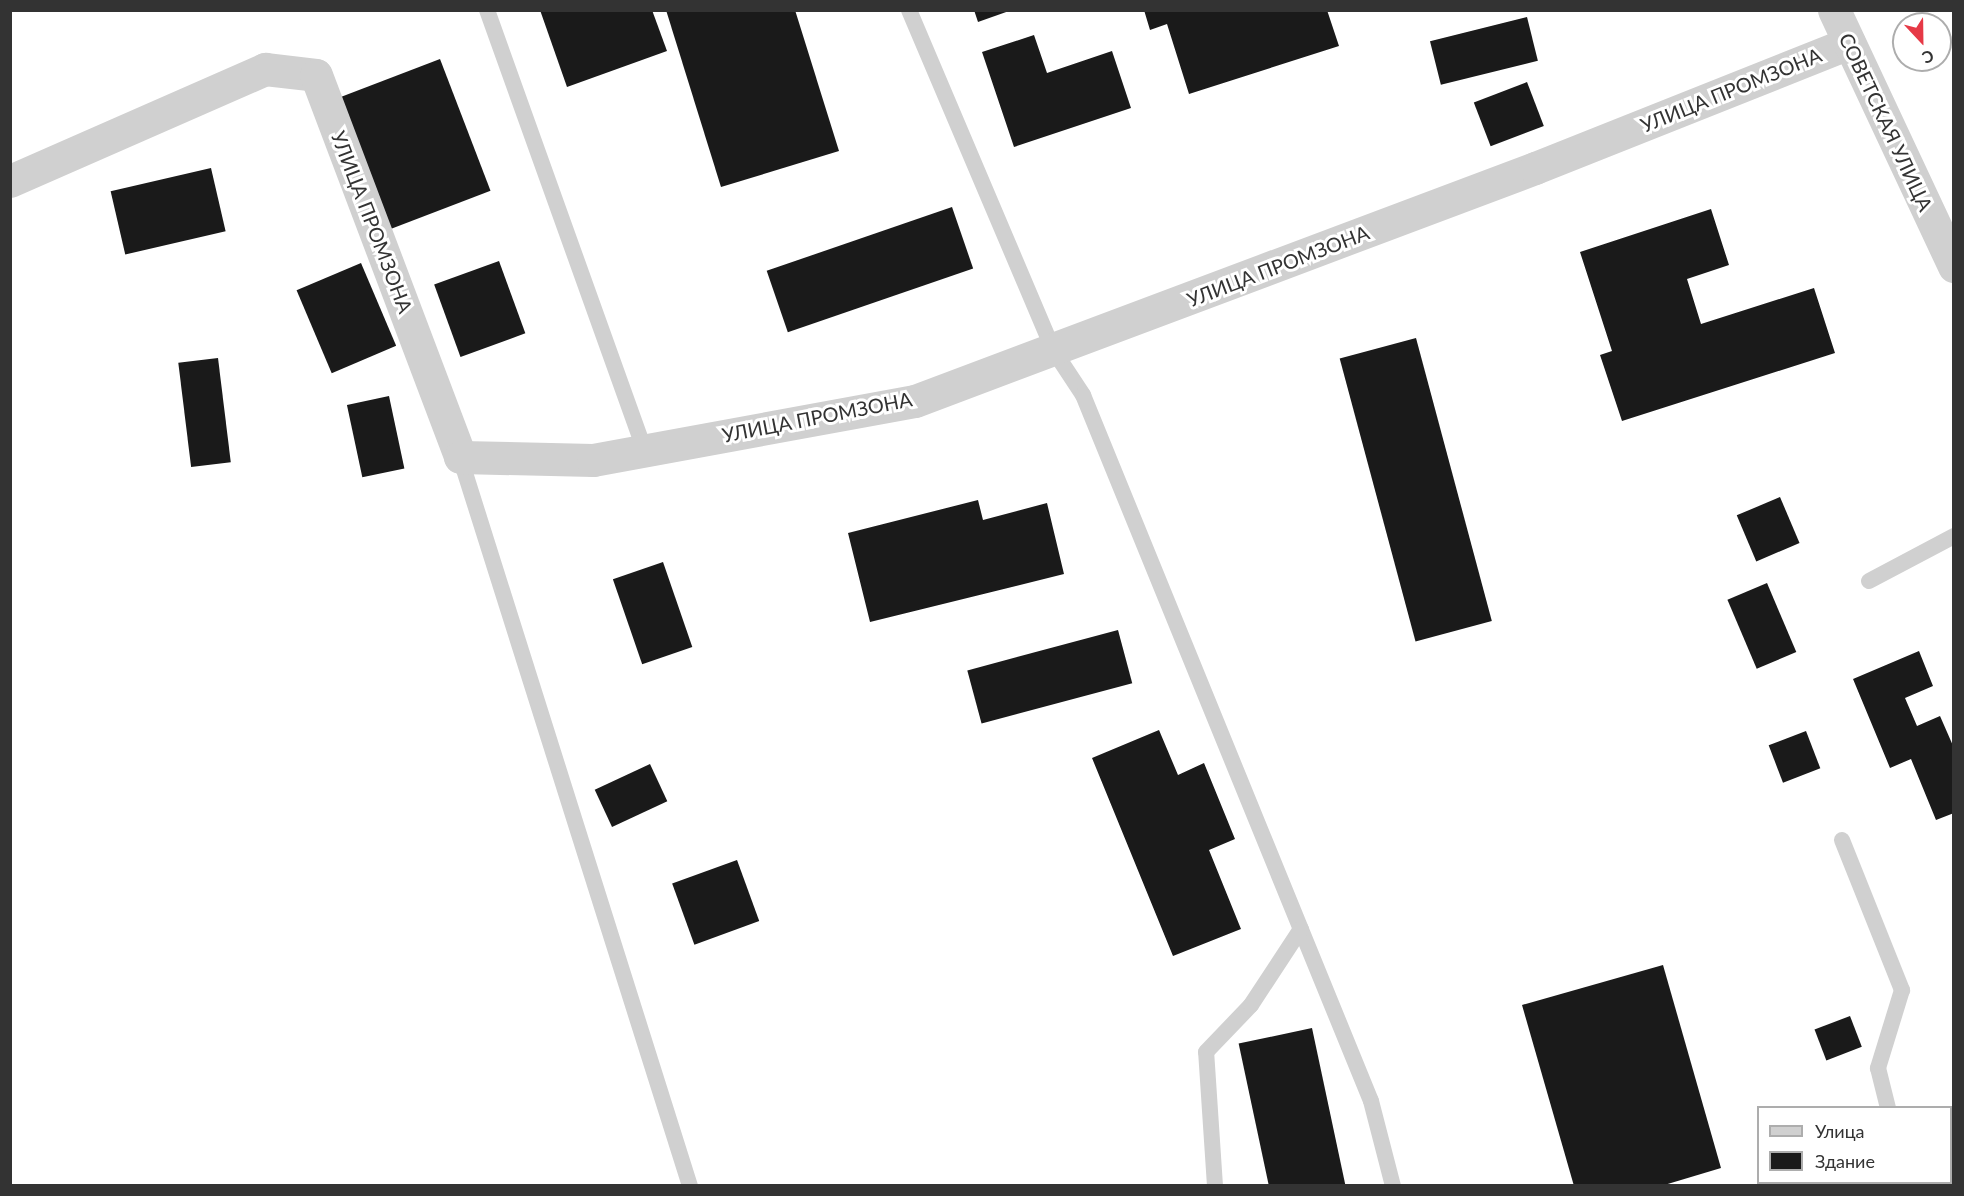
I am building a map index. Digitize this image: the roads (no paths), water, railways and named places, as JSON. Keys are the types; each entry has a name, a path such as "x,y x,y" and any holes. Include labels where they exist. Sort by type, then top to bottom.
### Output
{"street":[{"name":"СОВЕТСКАЯ УЛИЦА","path":"1834,10 1953,266"},
{"name":"УЛИЦА ПРОМЗОНА","path":"10,181 265,69 316,75 460,457 593,460 915,401 1054,351 1534,168 1849,43"}],"lane":[{"path":"487,10 644,449"},
{"path":"909,10 1054,351 1083,395 1371,1101 1393,1185"},
{"path":"460,457 690,1185"},
{"path":"1869,581 1953,537"},
{"path":"1842,840 1902,990 1878,1068 1888,1106"},
{"path":"1215,1185 1206,1052 1251,1005 1301,929"}]}
